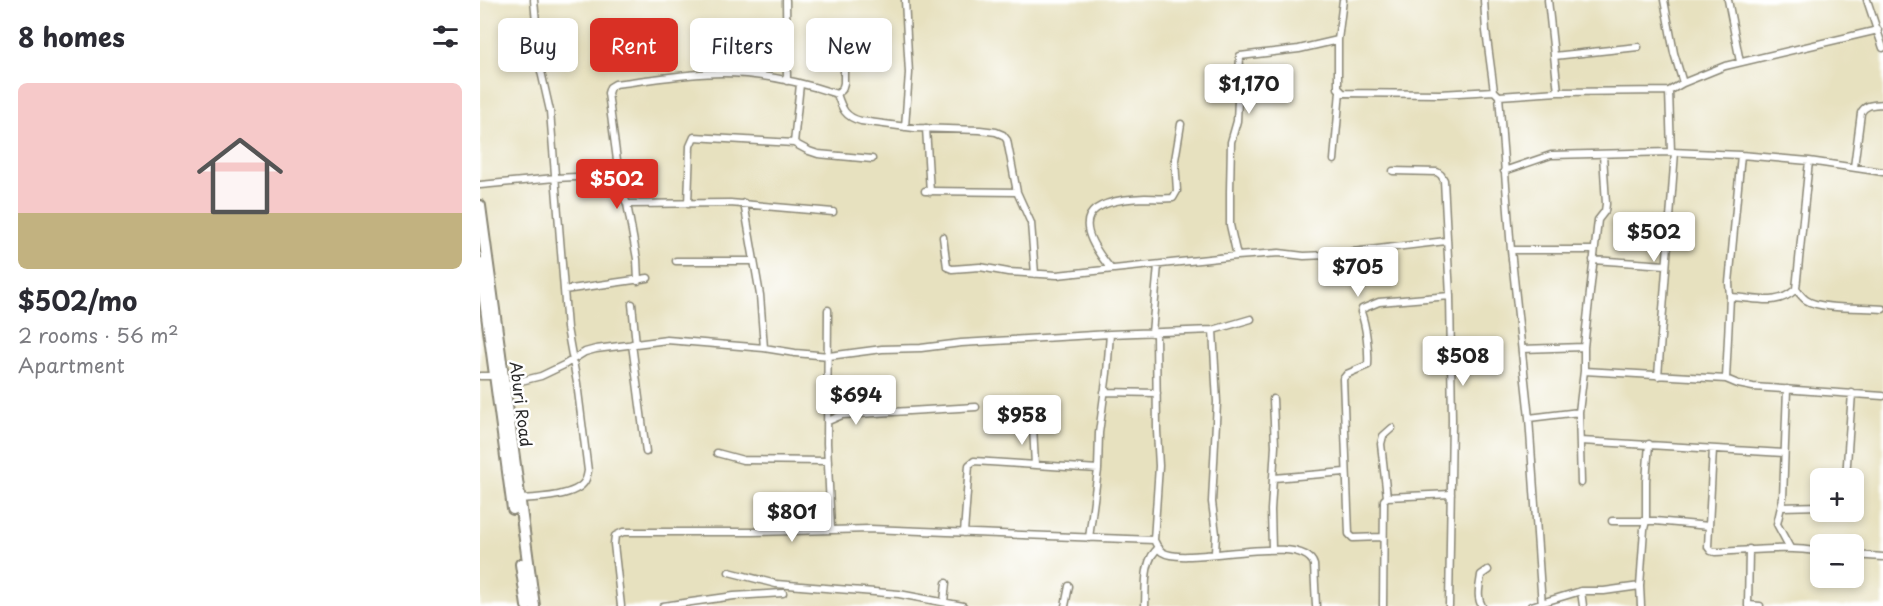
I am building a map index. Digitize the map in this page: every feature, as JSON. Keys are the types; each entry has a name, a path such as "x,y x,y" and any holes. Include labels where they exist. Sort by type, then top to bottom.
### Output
{"highway":[{"name":"Aburi Road","path":"480,206 534,606"},
{"name":"Aburi Road","path":"480,263 527,606"}],"street":[{"path":"519,499 570,492 584,483 588,471 567,328 550,111 540,67 534,0"},
{"path":"786,0 787,81"},
{"path":"905,0 909,72 905,126"},
{"path":"1334,160 1340,91 1338,88 1338,40 1343,0"},
{"path":"1484,0 1486,31 1496,94 1529,418 1542,605"},
{"path":"1548,0 1558,92"},
{"path":"1664,0 1674,53 1683,83"},
{"path":"1728,0 1740,62"},
{"path":"1867,0 1883,48"},
{"path":"1340,91 1343,93 1440,94 1669,91 1725,66 1878,30"},
{"path":"1237,256 1230,225 1230,202 1231,142 1237,121 1239,56 1299,49 1338,40"},
{"path":"1554,56 1638,47"},
{"path":"837,94 842,90 844,72"},
{"path":"638,281 637,259 619,175 608,93 610,87 615,84 723,73 787,81 837,94"},
{"path":"794,143 800,84"},
{"path":"1658,376 1673,152 1669,91"},
{"path":"837,94 843,112 853,119 926,128 980,130 1003,135 1007,140 1017,192 1031,223 1035,274"},
{"path":"1854,167 1864,108 1883,104"},
{"path":"1111,268 1092,244 1087,222 1089,214 1097,207 1114,201 1173,198 1176,191 1175,160 1181,124"},
{"path":"926,128 927,192 1017,192"},
{"path":"688,204 690,146 694,137 794,143 809,152 818,154 872,159"},
{"path":"1504,171 1551,155 1673,152 1809,161 1883,172"},
{"path":"1581,483 1579,412 1594,250 1598,220 1605,211 1606,204 1603,154"},
{"path":"1726,379 1729,283 1741,155"},
{"path":"1730,297 1773,301 1789,295 1796,289 1809,161"},
{"path":"1393,171 1437,172 1444,180 1452,420 1449,606"},
{"path":"480,185 619,175"},
{"path":"627,204 744,203 833,212"},
{"path":"744,203 760,295 764,348"},
{"path":"943,237 947,267 952,270 980,267 1008,272 1057,275 1237,256 1279,253 1304,256 1327,255 1446,241"},
{"path":"1511,250 1594,250"},
{"path":"1593,260 1666,265"},
{"path":"676,261 754,261"},
{"path":"1158,265 1154,333 1159,466 1154,540 1163,552 1171,554 1196,555 1272,549 1308,555 1312,560 1316,606"},
{"path":"564,290 648,278"},
{"path":"1796,289 1807,301 1813,303 1848,308 1883,309"},
{"path":"1382,537 1353,538 1349,536 1343,379 1347,374 1368,365 1368,340 1364,333 1360,312 1379,302 1449,296"},
{"path":"632,304 646,452"},
{"path":"828,310 828,461 831,530"},
{"path":"505,385 541,376 585,352 667,340 829,356 960,343 1213,330 1251,319"},
{"path":"1213,330 1217,402 1212,502 1216,534 1215,553"},
{"path":"1089,538 1098,469 1099,433 1110,334"},
{"path":"1522,349 1584,347"},
{"path":"1584,371 1726,379 1753,387 1883,396"},
{"path":"480,376 495,376"},
{"path":"1787,389 1781,507 1777,524 1790,548"},
{"path":"1104,392 1156,393"},
{"path":"1847,468 1852,393"},
{"path":"1272,549 1271,510 1275,446 1273,399"},
{"path":"828,421 842,415 976,407"},
{"path":"1529,418 1579,412"},
{"path":"1033,426 1035,465"},
{"path":"1383,606 1383,504 1387,497 1382,444 1383,436 1392,428"},
{"path":"1581,441 1784,453"},
{"path":"1641,606 1640,586 1646,521 1649,444"},
{"path":"1713,449 1711,509 1708,526 1708,547 1711,551 1790,548 1810,551"},
{"path":"717,453 743,460 828,461"},
{"path":"964,533 971,462 1098,469"},
{"path":"1274,478 1345,472"},
{"path":"1387,497 1451,494"},
{"path":"1781,507 1810,506"},
{"path":"1612,521 1708,526"},
{"path":"621,606 614,544 615,536 623,532 831,530 1154,540"},
{"path":"1145,606 1149,559 1159,548"},
{"path":"1749,549 1748,605 1760,606"},
{"path":"1864,556 1883,557"},
{"path":"1482,606 1479,601 1481,575 1488,570"},
{"path":"729,572 776,584 899,594 963,606"},
{"path":"944,602 946,583"},
{"path":"1065,606 1069,586"},
{"path":"1531,606 1542,605 1558,597 1581,591 1604,591 1640,586"},
{"path":"1581,591 1583,606"},
{"path":"663,606 742,595 783,593"}]}
